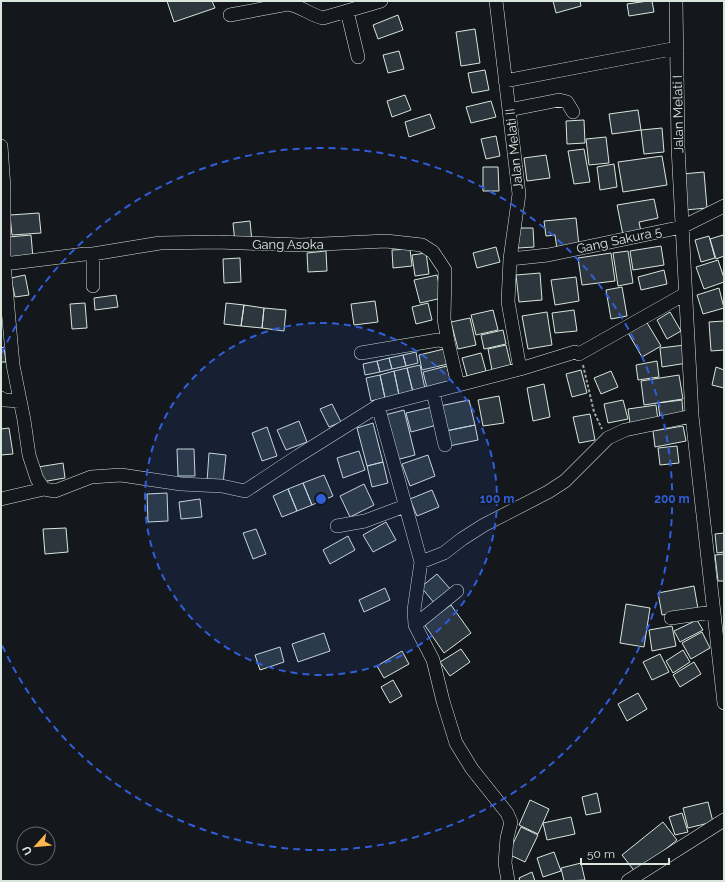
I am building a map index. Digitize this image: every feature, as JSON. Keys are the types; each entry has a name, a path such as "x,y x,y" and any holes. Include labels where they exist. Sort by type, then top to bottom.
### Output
{"street":[{"path":"230,16 260,5 288,4 295,5 315,16 323,18 381,1"},
{"name":"Jalan Melati II","path":"496,1 519,194 510,259 508,302 520,369"},
{"name":"Jalan Melati I","path":"676,1 678,147 692,416 724,703"},
{"path":"347,11 358,58"},
{"path":"505,81 677,48"},
{"path":"509,110 559,100 567,102 573,112"},
{"path":"1,146 4,264 13,365 29,455 37,479 44,489"},
{"name":"Gang Sakura 5","path":"510,259 548,255 682,227 724,206"},
{"name":"Gang Asoka","path":"4,264 94,254 125,248 168,243 217,242 301,245 386,241 422,245 433,252 445,270 444,319 458,385"},
{"path":"93,286 94,254"},
{"path":"1,499 44,489 55,491 91,477 121,475 181,484 222,486 245,491 378,406 520,369 575,352 579,354 685,294"},
{"path":"361,353 438,340 448,342"},
{"path":"433,392 445,445"},
{"path":"1,398 4,400 20,401"},
{"path":"378,406 421,562 414,610 415,625 433,660 443,701 456,743 472,769 507,812 511,822 507,838 505,863 508,881"},
{"path":"421,562 444,553 484,525 565,482 608,438 625,430 692,416"},
{"path":"337,526 365,521 405,506"},
{"path":"415,625 457,591"},
{"path":"671,618 713,612"},
{"path":"628,881 724,820"}],"path":[{"path":"579,354 594,412 608,438"}],"building":[{"path":"167,1 212,1 215,8 174,22"},
{"path":"553,1 580,1 581,6 556,13"},
{"path":"652,1 654,12 629,16 627,4"},
{"path":"398,15 403,30 378,39 373,25"},
{"path":"475,29 480,63 461,66 456,32"},
{"path":"399,51 404,69 388,73 383,55"},
{"path":"485,70 489,90 472,93 468,73"},
{"path":"405,95 411,110 392,117 387,101"},
{"path":"491,101 496,117 471,123 466,107"},
{"path":"638,110 641,130 612,134 609,114"},
{"path":"430,114 435,128 409,137 405,122"},
{"path":"584,120 585,143 567,144 566,121"},
{"path":"662,128 664,152 644,154 641,130"},
{"path":"496,136 500,156 486,159 481,139"},
{"path":"606,137 609,163 589,165 586,139"},
{"path":"584,149 590,182 574,184 568,151"},
{"path":"546,155 550,178 527,181 524,158"},
{"path":"662,156 667,185 623,192 618,162"},
{"path":"614,164 617,187 600,190 597,167"},
{"path":"483,167 498,167 499,191 483,191"},
{"path":"704,172 707,208 685,210 682,174"},
{"path":"654,199 658,218 639,222 641,232 623,235 617,205"},
{"path":"39,213 41,233 12,235 10,215"},
{"path":"576,218 579,246 557,249 555,235 546,236 544,221"},
{"path":"250,221 252,242 235,243 233,223"},
{"path":"517,228 533,228 534,247 518,248"},
{"path":"31,235 33,258 10,260 8,237"},
{"path":"723,235 724,256 716,259 710,239"},
{"path":"709,236 715,258 701,262 695,240"},
{"path":"661,246 664,265 633,270 630,251"},
{"path":"496,247 500,262 477,268 473,253"},
{"path":"410,249 412,266 393,268 392,250"},
{"path":"326,251 327,271 308,272 307,253"},
{"path":"628,251 633,283 618,286 613,253"},
{"path":"426,253 429,274 415,276 412,255"},
{"path":"611,253 615,281 582,285 578,258"},
{"path":"240,258 241,282 224,283 223,259"},
{"path":"718,260 724,282 704,289 696,267"},
{"path":"664,270 667,284 641,290 638,277"},
{"path":"540,273 542,300 519,302 516,275"},
{"path":"25,275 29,295 15,297 11,278"},
{"path":"437,275 442,298 420,303 414,280"},
{"path":"576,277 579,301 555,305 551,280"},
{"path":"622,287 627,316 611,319 606,290"},
{"path":"719,288 724,308 703,314 697,295"},
{"path":"116,295 118,307 95,310 94,298"},
{"path":"375,301 378,322 354,325 351,304"},
{"path":"85,303 87,328 72,329 70,304"},
{"path":"226,303 244,305 241,326 224,324"},
{"path":"428,303 432,320 416,324 412,307"},
{"path":"244,305 264,308 262,328 241,326"},
{"path":"264,308 286,310 284,331 262,328"},
{"path":"493,310 498,330 476,335 471,315"},
{"path":"574,310 577,331 555,333 552,313"},
{"path":"547,312 552,345 528,349 522,316"},
{"path":"670,312 681,331 667,339 657,320"},
{"path":"470,318 476,345 458,349 451,322"},
{"path":"646,321 661,346 642,357 627,331"},
{"path":"724,321 724,350 711,351 709,322"},
{"path":"503,330 506,344 484,349 481,335"},
{"path":"506,345 511,366 492,370 488,349"},
{"path":"685,345 687,363 662,367 660,348"},
{"path":"4,347 6,362 1,362 1,348"},
{"path":"444,349 448,364 422,370 419,355"},
{"path":"416,352 418,363 406,366 403,355"},
{"path":"481,353 486,371 467,376 462,358"},
{"path":"403,355 406,366 392,369 389,358"},
{"path":"389,358 392,369 380,372 377,361"},
{"path":"377,361 380,372 365,375 363,364"},
{"path":"657,361 659,377 638,380 636,365"},
{"path":"420,365 425,389 413,392 407,368"},
{"path":"447,366 451,382 427,388 423,372"},
{"path":"716,367 724,370 724,388 712,385"},
{"path":"407,368 413,392 399,395 394,371"},
{"path":"581,370 587,393 572,397 566,374"},
{"path":"394,371 399,395 385,398 380,375"},
{"path":"611,371 618,387 601,394 594,378"},
{"path":"380,375 385,398 371,401 366,378"},
{"path":"679,375 683,399 644,405 641,381"},
{"path":"544,384 550,417 533,421 527,388"},
{"path":"499,396 504,423 483,426 478,400"},
{"path":"469,400 475,425 446,431 440,406"},
{"path":"623,400 628,419 608,423 604,404"},
{"path":"682,400 683,413 660,417 658,403"},
{"path":"332,404 341,422 329,427 320,409"},
{"path":"656,405 658,420 630,423 628,409"},
{"path":"432,407 437,425 411,432 406,413"},
{"path":"404,410 415,455 396,460 385,415"},
{"path":"590,414 595,440 579,443 573,417"},
{"path":"299,421 307,442 286,450 277,430"},
{"path":"373,423 383,462 367,466 357,428"},
{"path":"475,425 478,440 449,446 446,431"},
{"path":"683,426 686,441 655,447 653,431"},
{"path":"267,427 277,456 262,461 252,433"},
{"path":"9,428 13,454 1,455 1,429"},
{"path":"677,446 679,463 660,465 658,448"},
{"path":"177,449 194,449 195,476 178,476"},
{"path":"359,451 365,470 343,478 337,458"},
{"path":"209,453 226,455 223,484 207,482"},
{"path":"428,455 435,476 410,486 402,464"},
{"path":"383,462 388,483 372,487 367,466"},
{"path":"63,463 65,478 41,482 38,467"},
{"path":"324,475 333,496 312,505 303,483"},
{"path":"303,483 312,505 297,511 288,489"},
{"path":"364,484 374,505 350,517 340,496"},
{"path":"288,489 297,511 282,517 273,496"},
{"path":"432,490 439,507 417,516 410,499"},
{"path":"167,493 168,521 148,522 147,494"},
{"path":"200,499 202,517 181,519 179,502"},
{"path":"386,522 396,540 373,552 363,535"},
{"path":"66,528 68,552 45,554 43,529"},
{"path":"256,529 266,554 253,559 243,533"},
{"path":"724,533 724,552 717,553 715,534"},
{"path":"348,536 355,550 330,564 323,550"},
{"path":"724,554 724,581 718,581 715,555"},
{"path":"437,574 451,590 435,604 421,587"},
{"path":"694,586 698,609 662,615 658,593"},
{"path":"385,588 390,600 364,612 359,600"},
{"path":"626,604 650,608 644,647 620,643"},
{"path":"451,605 471,633 444,653 424,624"},
{"path":"697,620 703,630 680,642 674,631"},
{"path":"672,626 676,646 652,651 649,630"},
{"path":"702,632 710,648 691,659 682,643"},
{"path":"324,633 330,651 298,662 292,644"},
{"path":"280,647 284,662 260,670 255,655"},
{"path":"461,649 470,662 450,676 440,662"},
{"path":"683,650 690,662 673,673 666,661"},
{"path":"402,651 409,664 384,678 377,666"},
{"path":"660,654 669,672 652,680 643,662"},
{"path":"694,662 701,674 680,687 673,675"},
{"path":"393,680 402,696 390,703 381,687"},
{"path":"638,693 647,709 627,721 618,704"},
{"path":"597,793 601,812 586,815 582,797"},
{"path":"530,800 549,809 538,834 519,825"},
{"path":"708,802 713,822 688,828 683,808"},
{"path":"682,813 688,832 675,835 669,817"},
{"path":"571,817 575,834 547,840 543,823"},
{"path":"663,822 677,840 636,873 622,855"},
{"path":"521,827 538,835 525,862 508,854"},
{"path":"554,852 561,871 543,877 537,858"},
{"path":"581,863 585,880 564,881 561,868"},
{"path":"532,872 535,881 520,881 519,878"}]}
